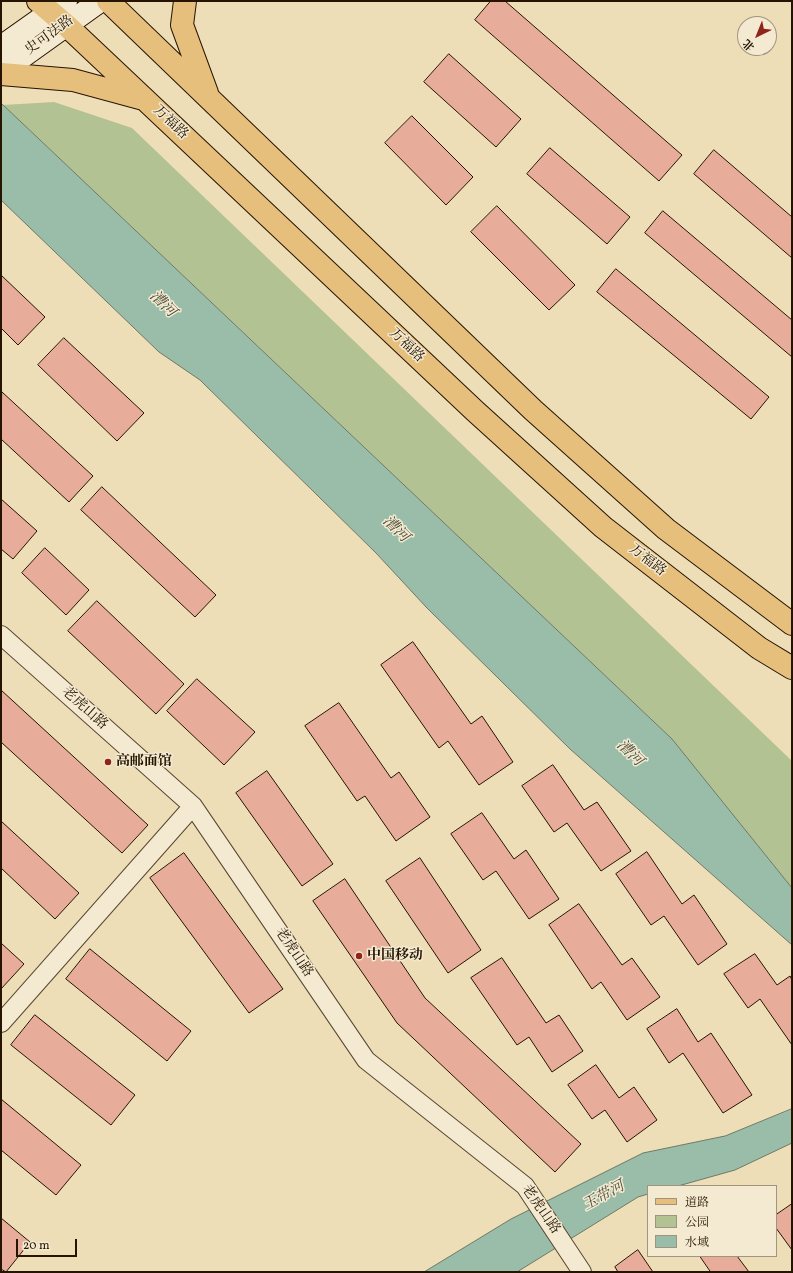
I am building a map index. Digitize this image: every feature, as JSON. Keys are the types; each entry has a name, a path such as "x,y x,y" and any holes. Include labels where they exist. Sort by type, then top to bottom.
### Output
{"main road":[{"name":"史可法路","path":"1,47 55,10 100,1"},
{"path":"108,1 533,410 666,529 792,624"},
{"path":"185,1 182,25 208,98"},
{"name":"史可法路","path":"1,73 55,10"},
{"name":"万福路","path":"55,10 146,100 469,406 603,527 759,648 792,668"},
{"path":"1,73 73,80 146,100"}],"street":[{"name":"老虎山路","path":"1,635 193,806 366,1060 526,1186 582,1272"},
{"path":"1,1023 193,806"}],"green space":[{"path":"54,102 132,128 792,761 792,888 672,739 3,105"}],"water":[{"name":"漕河","path":"1,103 672,739 792,888 792,945 570,749 427,608 376,553 200,380 159,352 1,200"},
{"name":"玉带河","path":"792,1109 792,1143 735,1170 682,1185 647,1185 647,1194 638,1197 517,1272 424,1272 511,1219 643,1153 725,1136"}],"building":[{"path":"491,1 505,1 682,155 659,181 475,20"},
{"path":"449,54 521,119 496,147 424,82"},
{"path":"412,116 473,177 446,205 385,143"},
{"path":"550,148 630,217 607,244 527,174"},
{"path":"714,150 792,217 792,258 694,174"},
{"path":"497,206 575,285 549,310 471,232"},
{"path":"663,211 792,320 792,357 645,233"},
{"path":"616,269 769,397 751,419 597,292"},
{"path":"1,275 45,317 18,345 1,328"},
{"path":"64,338 144,413 117,441 38,365"},
{"path":"2,392 93,476 69,502 1,439"},
{"path":"102,487 216,595 195,617 81,510"},
{"path":"1,499 37,531 13,559 1,549"},
{"path":"45,548 89,590 66,615 22,573"},
{"path":"97,601 184,684 156,714 68,631"},
{"path":"413,642 471,724 482,716 513,762 479,785 448,741 439,748 381,665"},
{"path":"197,679 255,732 224,765 167,711"},
{"path":"1,690 148,825 122,853 1,742"},
{"path":"339,703 391,778 399,772 430,817 396,841 365,796 357,801 305,726"},
{"path":"553,765 584,810 597,802 631,851 601,871 567,823 554,832 522,786"},
{"path":"267,771 333,864 302,886 236,793"},
{"path":"482,813 514,859 526,850 559,899 529,919 496,871 483,880 451,834"},
{"path":"1,821 79,893 55,919 1,868"},
{"path":"647,852 682,904 694,895 727,944 698,965 664,916 651,925 616,874"},
{"path":"184,853 283,989 249,1013 150,878"},
{"path":"420,858 481,950 448,973 386,881"},
{"path":"345,879 425,998 581,1144 555,1172 397,1023 313,901"},
{"path":"579,904 622,965 632,958 660,997 627,1020 601,982 592,989 549,925"},
{"path":"1,943 24,964 1,989"},
{"path":"90,949 191,1031 167,1061 66,979"},
{"path":"755,954 777,985 790,976 792,980 792,1045 760,999 748,1008 724,974"},
{"path":"502,958 546,1023 559,1015 583,1051 552,1072 529,1037 517,1045 471,978"},
{"path":"677,1009 698,1042 711,1033 752,1095 723,1113 683,1053 669,1063 647,1029"},
{"path":"35,1015 135,1095 111,1125 11,1045"},
{"path":"596,1065 619,1098 634,1087 657,1120 627,1142 605,1110 592,1119 568,1085"},
{"path":"1,1099 81,1165 56,1195 1,1150"},
{"path":"792,1204 792,1250 777,1229 777,1214"},
{"path":"1,1218 30,1242 6,1272 1,1269"},
{"path":"638,1250 653,1272 618,1272 615,1267"},
{"path":"701,1257 738,1257 749,1272 711,1272"}],"place":[{"name":"高邮面馆","path":"108,762"},
{"name":"中国移动","path":"359,956"}]}
